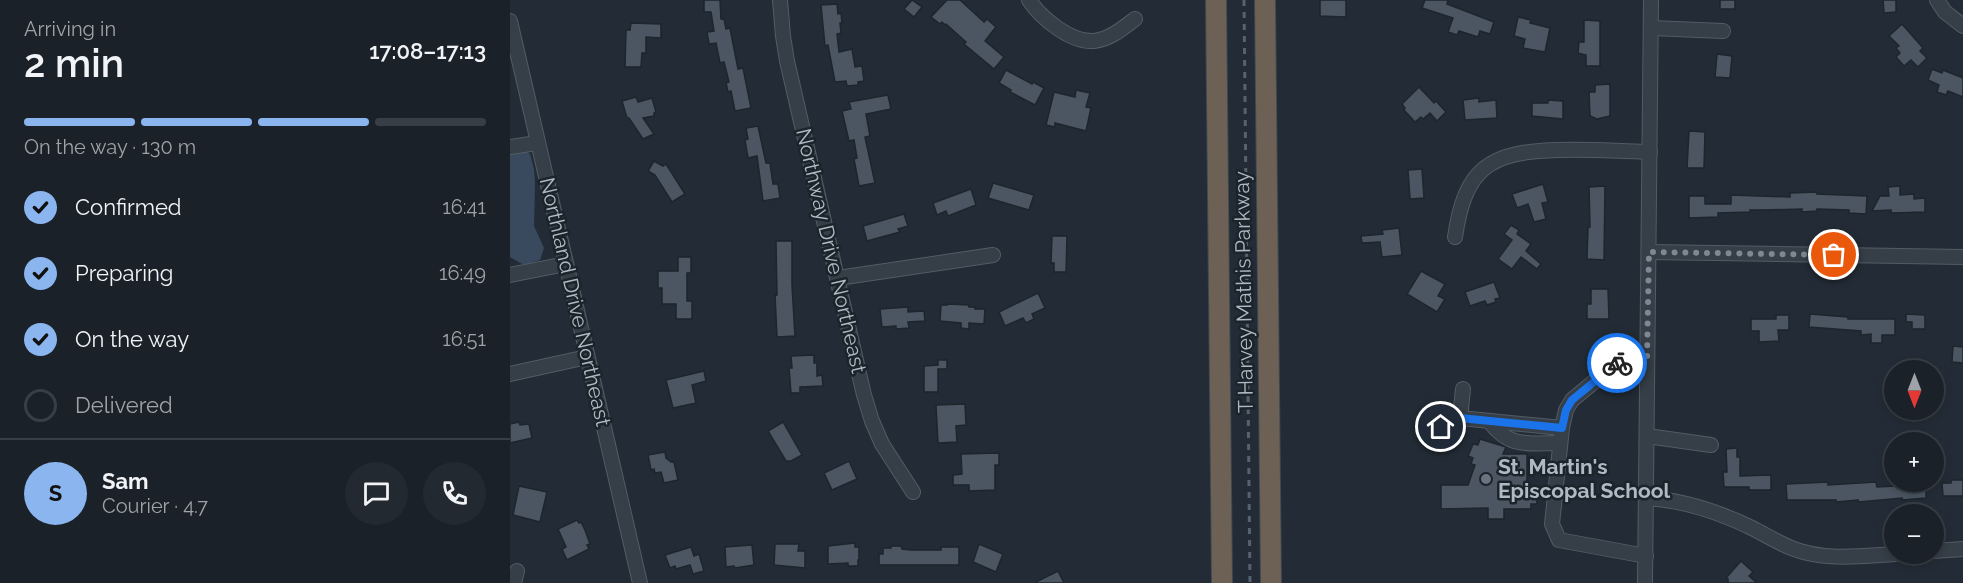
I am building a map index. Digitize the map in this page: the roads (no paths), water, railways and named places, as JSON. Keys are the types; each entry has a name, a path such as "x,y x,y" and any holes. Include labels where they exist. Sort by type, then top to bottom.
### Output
{"highway":[{"name":"T Harvey Mathis Parkway","path":"1216,0 1222,583"},
{"name":"T Harvey Mathis Parkway","path":"1265,0 1271,583"}],"street":[{"name":"Northway Drive Northeast","path":"780,0 787,61 872,421 882,444 913,492"},
{"path":"1029,0 1043,17 1059,30 1092,41 1114,35 1135,19"},
{"path":"1645,583 1652,0"},
{"path":"1937,0 1945,12 1963,26"},
{"name":"Northland Drive Northeast","path":"510,21 640,583"},
{"path":"1651,28 1723,31"},
{"path":"510,147 537,143"},
{"path":"1455,237 1459,212 1470,185 1481,172 1502,157 1527,151 1650,152"},
{"path":"1649,252 1963,257"},
{"path":"838,278 993,255"},
{"path":"510,275 566,264"},
{"path":"510,374 587,357"},
{"path":"1646,556 1559,540 1551,524 1566,410 1572,400 1619,362 1647,358"},
{"path":"1460,418 1463,389"},
{"path":"1441,427 1460,418 1562,428"},
{"path":"1490,421 1500,435 1521,443 1560,443"},
{"path":"1647,436 1711,445"},
{"path":"1646,498 1666,499 1708,509 1794,549 1814,554 1841,557 1884,555"},
{"path":"1944,550 1963,549"}],"water":[{"path":"523,150 530,154 534,169 534,226 544,248 540,260 524,265 510,257 510,152"}],"railway":[{"path":"1244,0 1250,583"}],"place":[{"name":"St. Martin's Episcopal School","path":"1486,479"}]}
